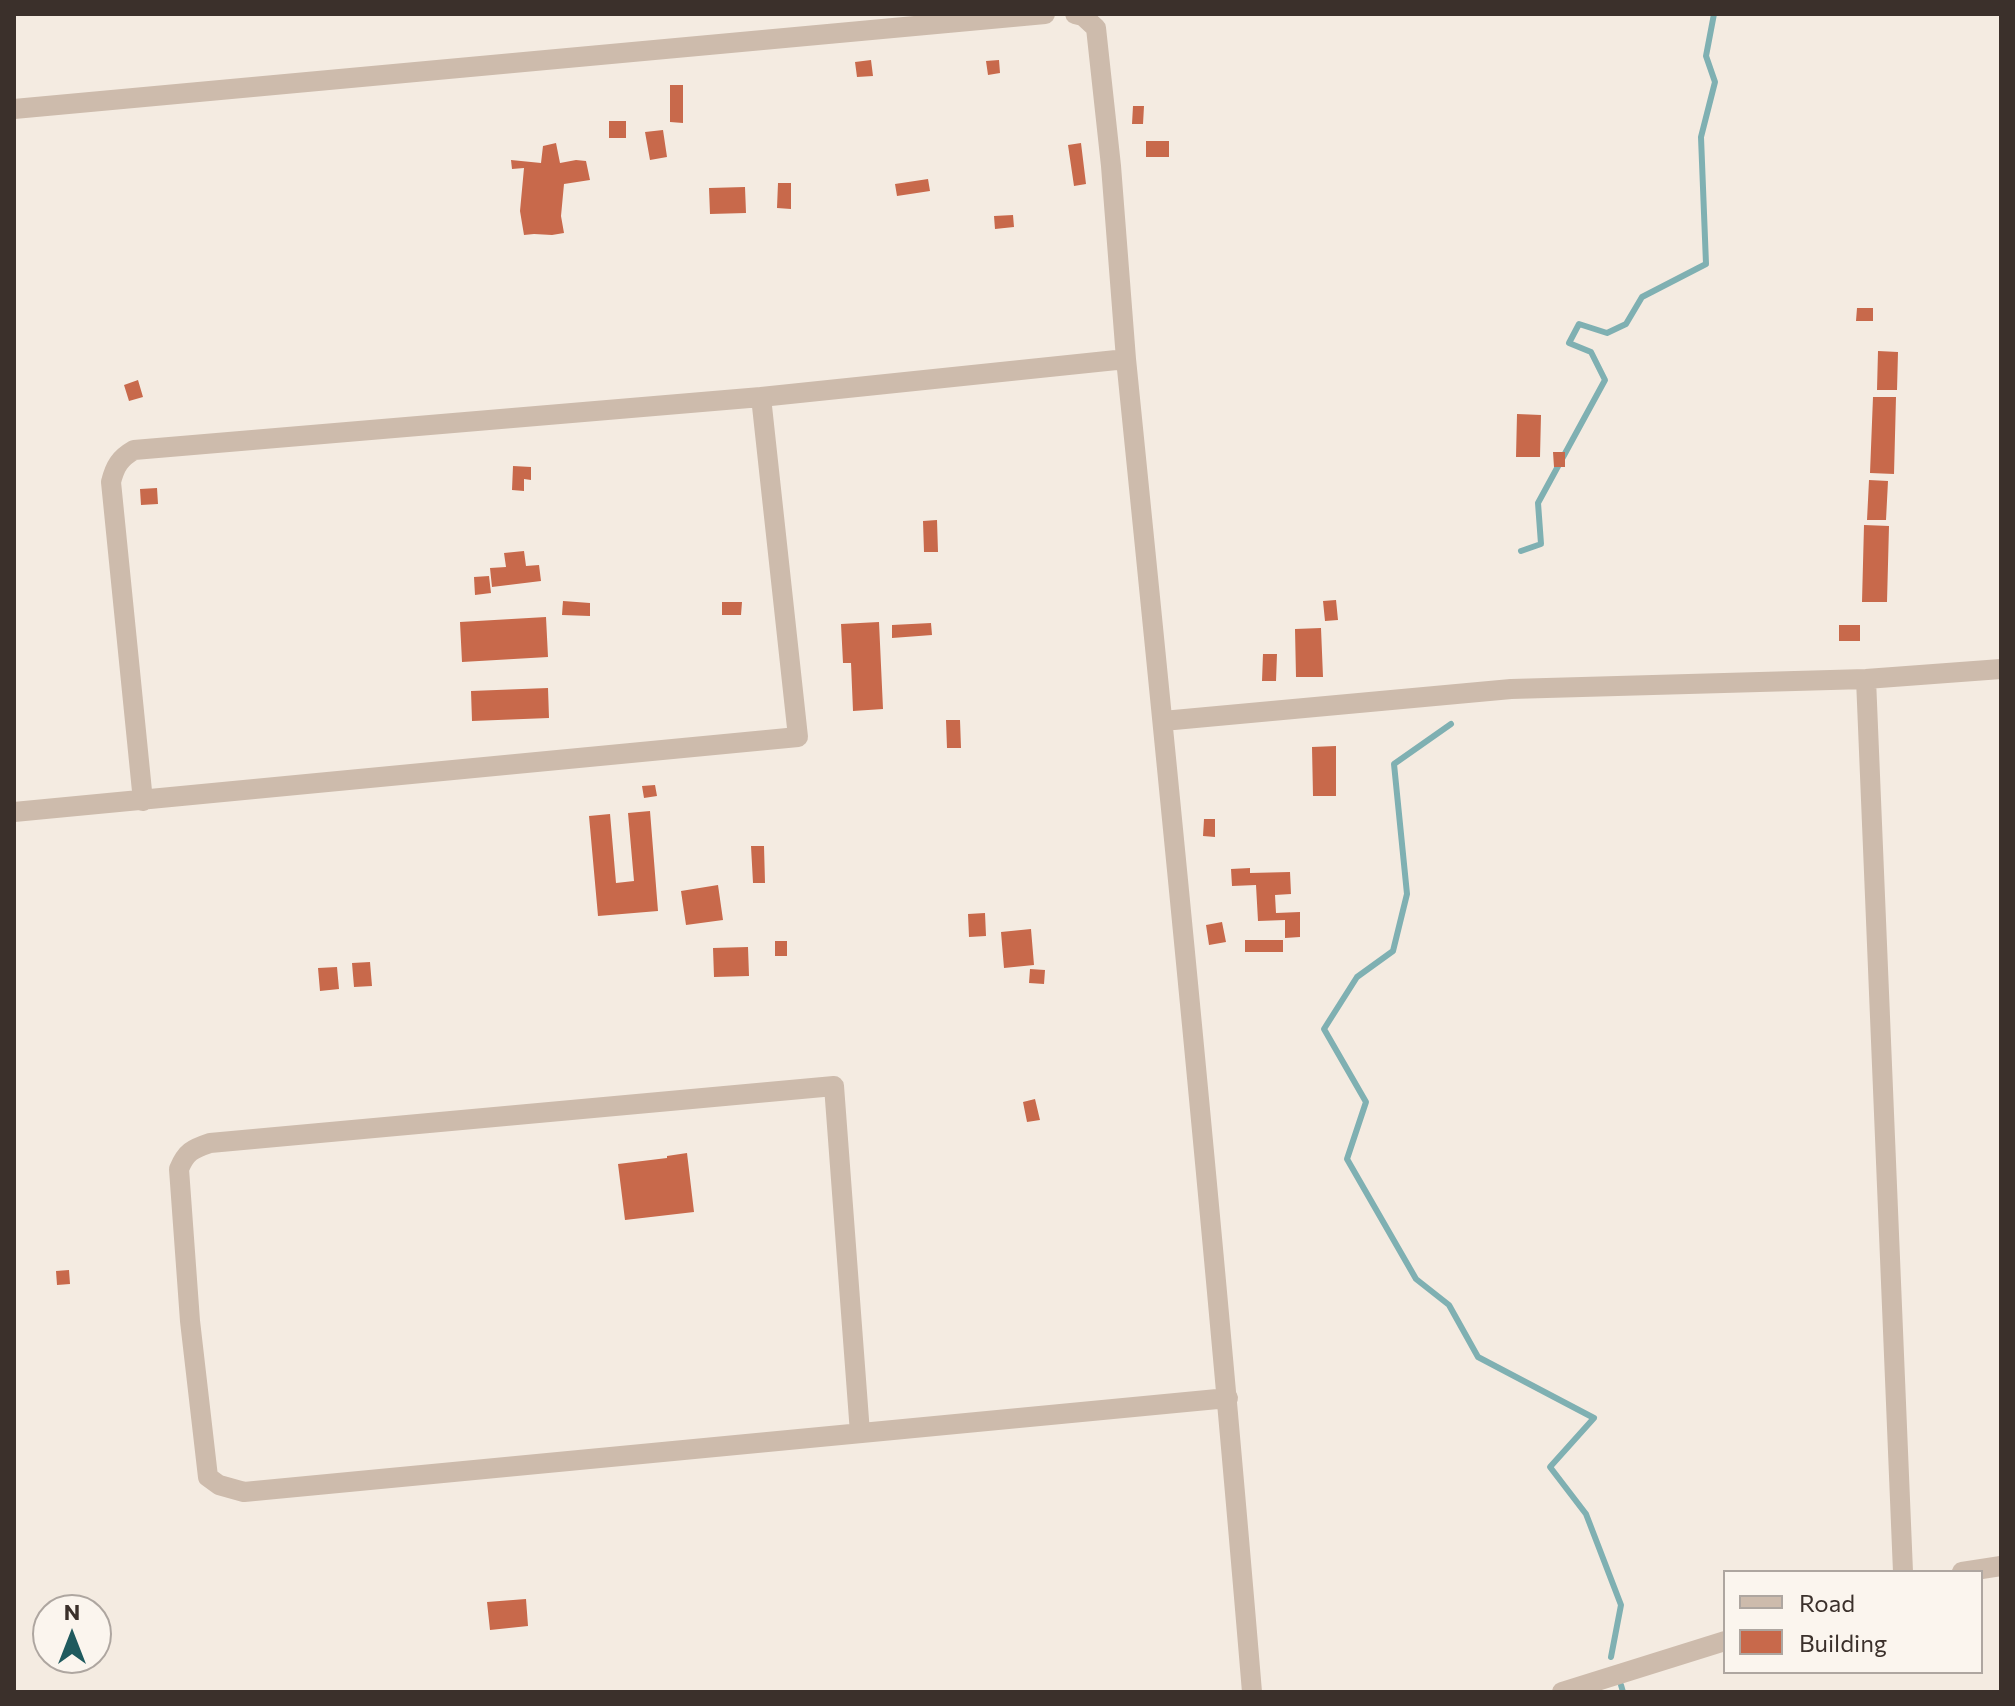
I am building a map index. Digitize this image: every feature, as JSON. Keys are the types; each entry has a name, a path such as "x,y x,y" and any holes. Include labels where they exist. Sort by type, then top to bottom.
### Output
{"street":[{"path":"14,109 1045,14"},
{"path":"1075,14 1083,16 1096,28 1111,166 1126,359 1228,1398 1252,1692"},
{"path":"143,801 111,482 115,468 124,456 134,450 761,397 1126,359"},
{"path":"14,812 798,737 761,397"},
{"path":"1163,721 1511,689 1866,679 2001,669"},
{"path":"1866,679 1903,1570"},
{"path":"860,1433 834,1086 210,1143 185,1156 179,1169 190,1321 208,1477 229,1489 244,1492 1228,1398"},
{"path":"1975,1570 2001,1566"},
{"path":"1562,1692 1723,1642"}],"building":[{"path":"871,60 873,76 857,77 855,62"},
{"path":"999,60 1000,73 988,75 986,61"},
{"path":"670,85 683,85 683,123 670,122"},
{"path":"1133,106 1144,106 1143,124 1132,124"},
{"path":"609,121 626,121 626,138 609,138"},
{"path":"663,130 667,157 650,160 645,132"},
{"path":"1146,141 1169,141 1169,157 1146,157"},
{"path":"556,143 560,163 586,161 590,180 564,184 561,216 564,233 524,235 520,211 524,168 512,169 511,160 541,163 543,146"},
{"path":"1081,143 1086,184 1074,186 1068,145"},
{"path":"928,179 930,191 897,196 895,184"},
{"path":"778,183 791,183 791,209 777,208"},
{"path":"745,187 746,213 710,214 709,188"},
{"path":"1013,215 1014,227 995,229 994,216"},
{"path":"1857,308 1873,308 1873,321 1856,321"},
{"path":"1878,351 1898,352 1897,390 1877,390"},
{"path":"138,380 143,397 129,401 124,385"},
{"path":"1873,397 1896,397 1894,474 1870,473"},
{"path":"1517,414 1541,415 1540,457 1516,457"},
{"path":"1553,452 1565,452 1565,467 1554,467"},
{"path":"513,466 531,467 531,480 524,479 524,491 512,490"},
{"path":"1869,480 1888,481 1886,520 1867,520"},
{"path":"157,488 158,504 141,505 140,489"},
{"path":"937,520 938,552 924,552 923,521"},
{"path":"1864,525 1889,526 1887,602 1862,602"},
{"path":"524,551 526,566 539,565 541,581 492,587 490,568 506,567 504,553"},
{"path":"489,576 491,593 475,595 474,577"},
{"path":"1336,600 1338,620 1325,621 1323,601"},
{"path":"563,601 590,603 590,616 562,615"},
{"path":"722,602 742,602 741,615 722,615"},
{"path":"546,617 548,657 462,662 460,622"},
{"path":"879,622 883,709 853,711 851,663 843,663 841,624"},
{"path":"931,623 932,635 892,638 892,625"},
{"path":"1839,625 1860,625 1860,641 1839,641"},
{"path":"1321,628 1323,677 1296,677 1295,629"},
{"path":"1263,654 1277,654 1276,681 1262,681"},
{"path":"548,688 549,718 472,721 471,691"},
{"path":"946,720 960,720 961,748 947,748"},
{"path":"1336,746 1336,796 1313,796 1312,747"},
{"path":"655,785 657,796 644,798 642,786"},
{"path":"650,811 658,911 598,916 589,816 610,814 616,883 634,881 628,813"},
{"path":"1204,819 1215,819 1215,837 1203,836"},
{"path":"751,846 764,846 765,883 753,883"},
{"path":"1250,868 1250,873 1290,872 1291,894 1275,895 1276,913 1300,912 1300,937 1285,938 1285,920 1258,921 1256,885 1232,886 1231,869"},
{"path":"718,885 723,920 686,925 681,891"},
{"path":"985,913 986,936 969,937 968,914"},
{"path":"1222,922 1226,942 1209,945 1206,925"},
{"path":"1031,929 1034,965 1004,968 1001,932"},
{"path":"1245,940 1283,940 1283,952 1245,952"},
{"path":"775,941 787,941 787,956 775,956"},
{"path":"748,947 749,976 714,977 713,948"},
{"path":"370,962 372,986 354,987 352,963"},
{"path":"337,967 339,989 320,991 318,968"},
{"path":"1030,969 1045,970 1044,984 1029,983"},
{"path":"1035,1099 1040,1120 1027,1122 1023,1102"},
{"path":"687,1153 694,1212 625,1220 618,1164"},
{"path":"69,1270 70,1284 57,1285 56,1271"},
{"path":"526,1599 528,1626 490,1630 487,1602"}],"waterway":[{"path":"1521,551 1541,544 1538,503 1605,380 1591,352 1569,343 1579,324 1607,333 1626,324 1642,297 1706,264 1701,137 1715,82 1706,56 1714,14"},
{"path":"1451,724 1394,764 1407,894 1393,951 1357,977 1324,1029 1366,1102 1347,1159 1416,1279 1449,1305 1478,1357 1594,1418 1550,1467 1586,1514 1621,1605 1611,1657"},
{"path":"1621,1685 1623,1692"}]}
